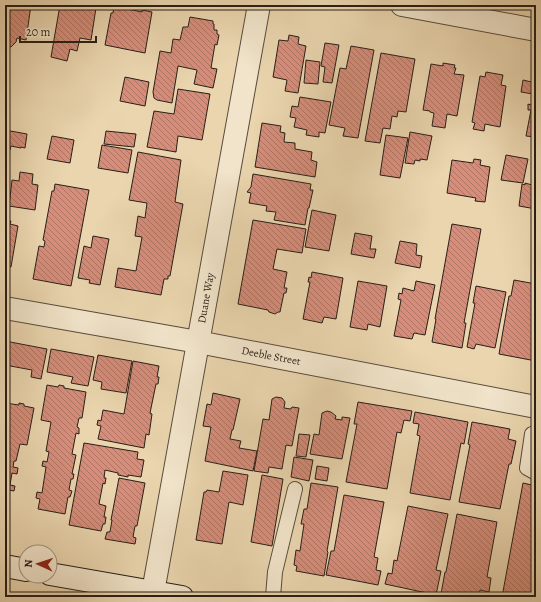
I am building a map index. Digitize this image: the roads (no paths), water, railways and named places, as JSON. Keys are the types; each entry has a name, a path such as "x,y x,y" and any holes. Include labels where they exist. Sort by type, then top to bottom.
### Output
{"street":[{"name":"Duane Way","path":"153,592 259,5"},
{"path":"402,5 536,30"},
{"name":"Deeble Street","path":"5,308 198,342 536,407"},
{"path":"5,566 18,568"},
{"path":"58,575 182,597"}],"lane":[{"path":"532,434 527,468 536,473"},
{"path":"273,597 275,572 295,489"}]}
